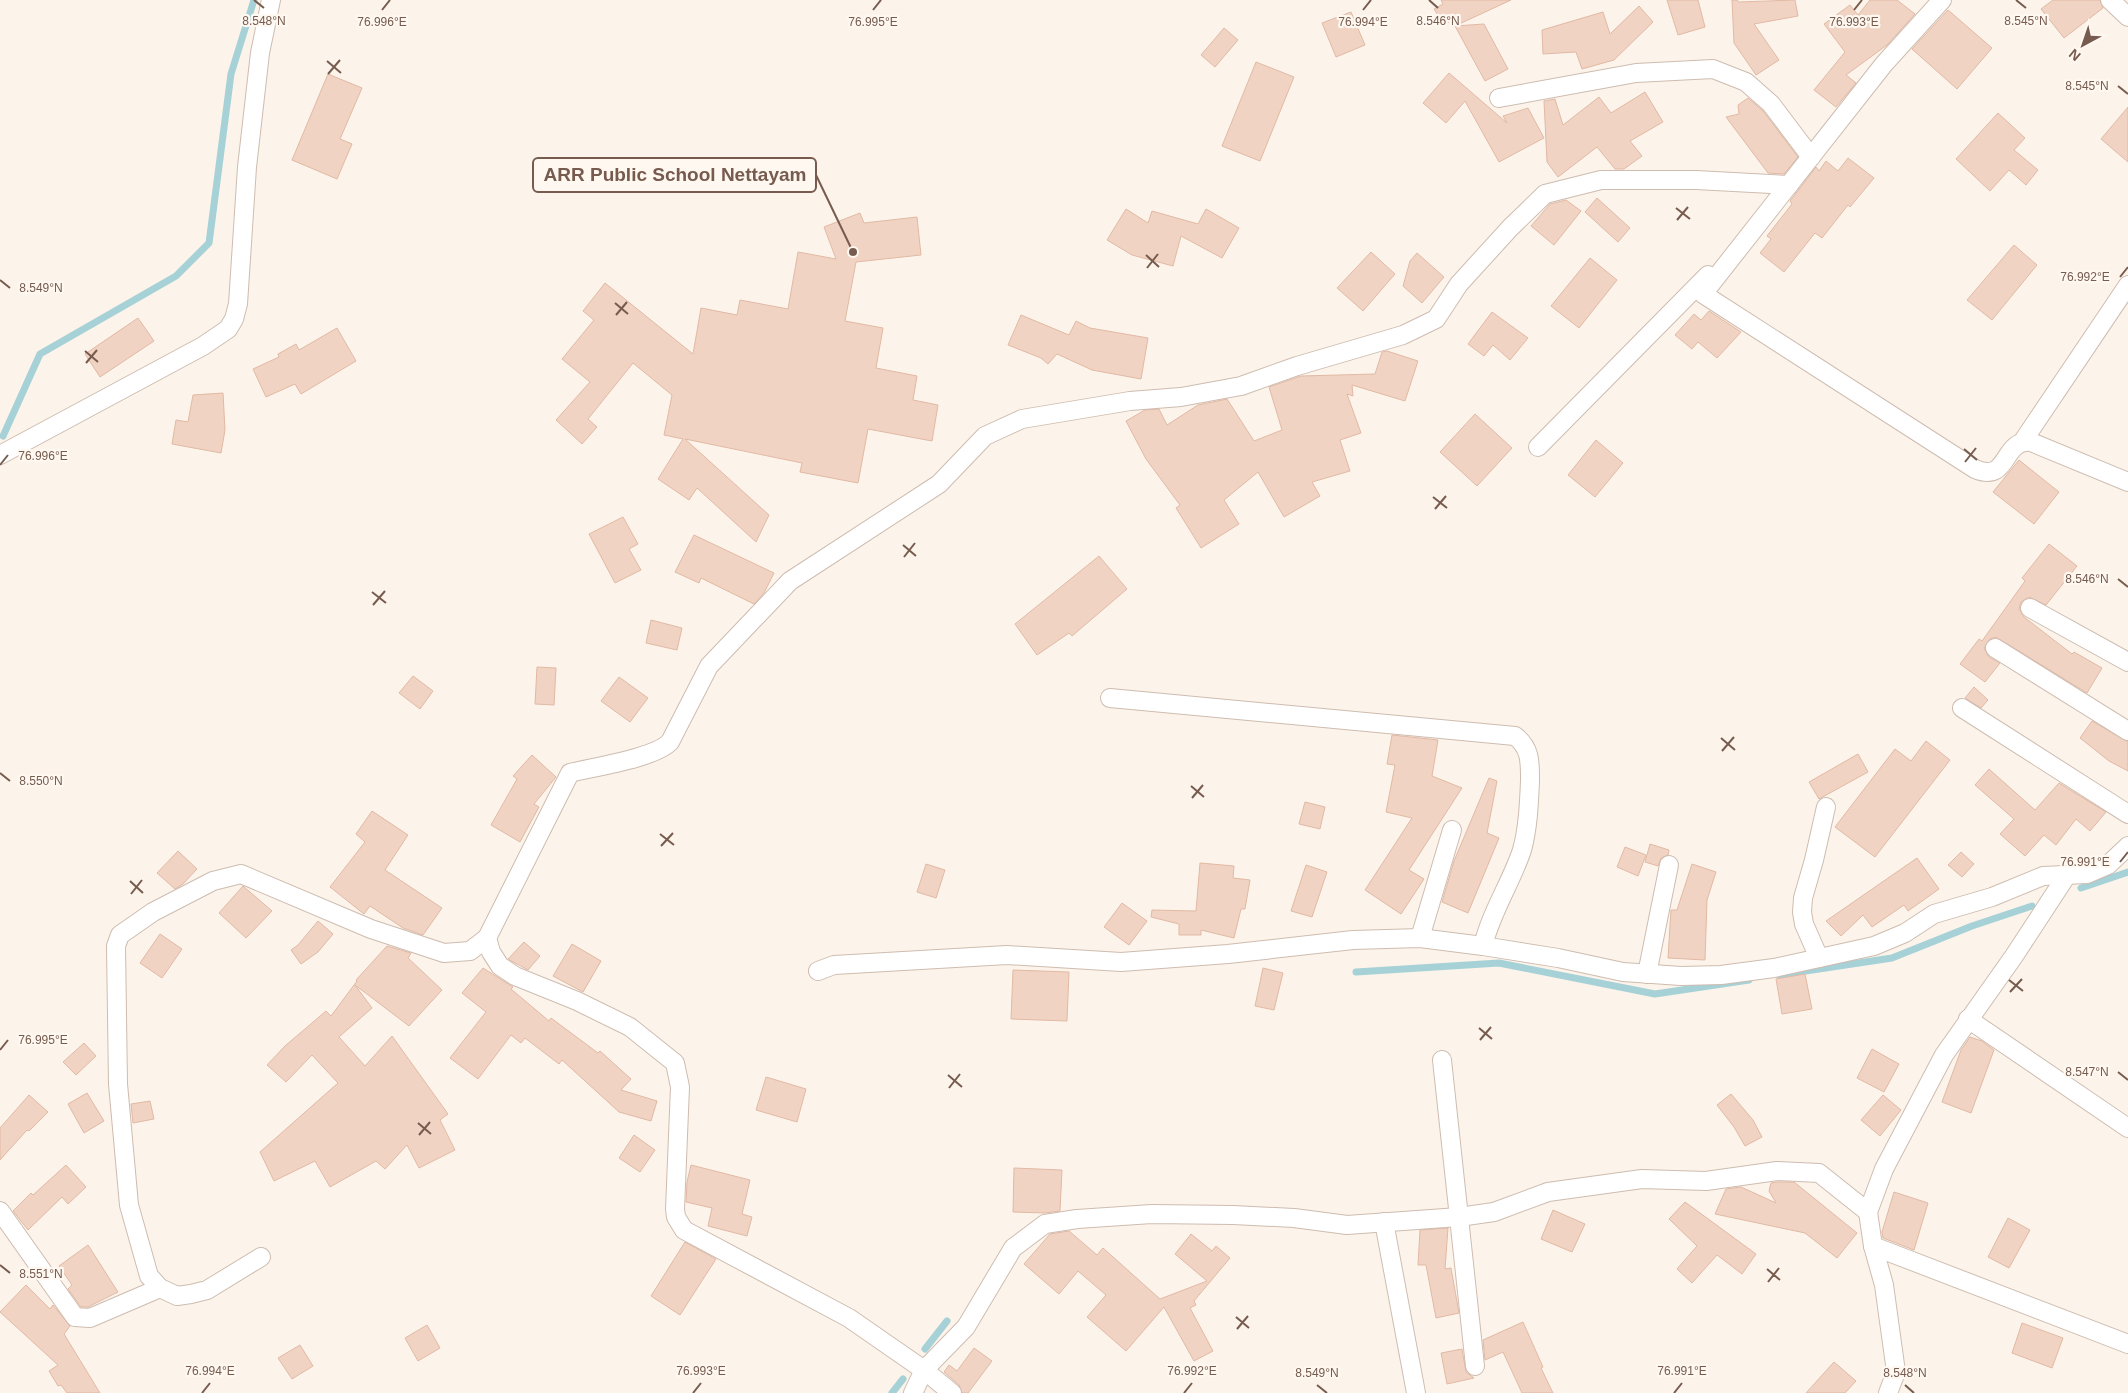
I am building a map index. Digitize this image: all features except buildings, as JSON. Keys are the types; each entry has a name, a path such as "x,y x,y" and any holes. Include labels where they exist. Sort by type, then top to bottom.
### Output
{"street":[{"path":"0,455 203,346 220,336 234,319 240,287 249,148 260,53 271,0"},
{"path":"1942,0 1884,64 1703,294 1975,469 1986,473 1995,471 2015,446 2023,441 2128,285"},
{"path":"2110,0 2128,17"},
{"path":"1499,98 1636,73 1713,69 1746,82 1771,104 1811,157"},
{"path":"262,1257 207,1290 177,1296 160,1288 149,1276 129,1205 118,1084 116,946 120,935 153,912 213,881 241,874 371,929 444,953 470,951 487,938 570,773 647,754 665,747 670,742 709,666 790,581 938,484 985,436 1031,418 1130,401 1181,397 1240,386 1297,366 1403,336 1436,319 1459,284 1510,228 1545,194 1601,180 1696,180 1789,185"},
{"path":"1538,447 1764,217"},
{"path":"2023,441 2031,442 2128,482"},
{"path":"2030,608 2128,662"},
{"path":"1996,648 2128,731"},
{"path":"1110,698 1515,736 1523,742 1530,756 1529,811 1522,849 1488,926 1483,946"},
{"path":"1962,708 2128,814"},
{"path":"1819,958 1804,924 1802,912 1803,898 1826,808"},
{"path":"1420,938 1452,830"},
{"path":"818,971 834,965 1007,955 1121,962 1228,954 1353,940 1420,938 1558,958 1623,972 1721,975 1774,968 1874,946 1905,933 1934,914 1992,897 2043,876 2087,874 2108,865 2128,846"},
{"path":"1647,974 1669,865"},
{"path":"1888,1393 1896,1372 1884,1285 1873,1246 1868,1212 1884,1169 1944,1055 2068,875"},
{"path":"487,938 490,952 500,966 514,976 576,1001 630,1027 675,1063 680,1088 675,1209 676,1217 684,1230 849,1318 924,1370 952,1393"},
{"path":"1968,1019 2128,1128"},
{"path":"1442,1060 1475,1366"},
{"path":"914,1393 924,1370 966,1327 1013,1248 1044,1224 1077,1219 1152,1214 1233,1214 1294,1218 1347,1225 1459,1218 1494,1212 1548,1192 1642,1179 1706,1181 1777,1171 1819,1173 1868,1212"},
{"path":"0,1211 75,1317 90,1318 160,1288"},
{"path":"1384,1222 1416,1393"},
{"path":"1873,1246 2128,1344"}],"waterway":[{"path":"3,436 40,354 176,276 209,243 231,74 254,0"},
{"path":"2081,888 2128,872"},
{"path":"1779,975 1892,958 1972,926 2032,906"},
{"path":"1356,972 1499,963 1655,994 1749,980"},
{"path":"925,1349 947,1321"},
{"path":"892,1393 903,1379"}],"place":[{"name":"ARR Public School Nettayam","path":"853,252"}]}
